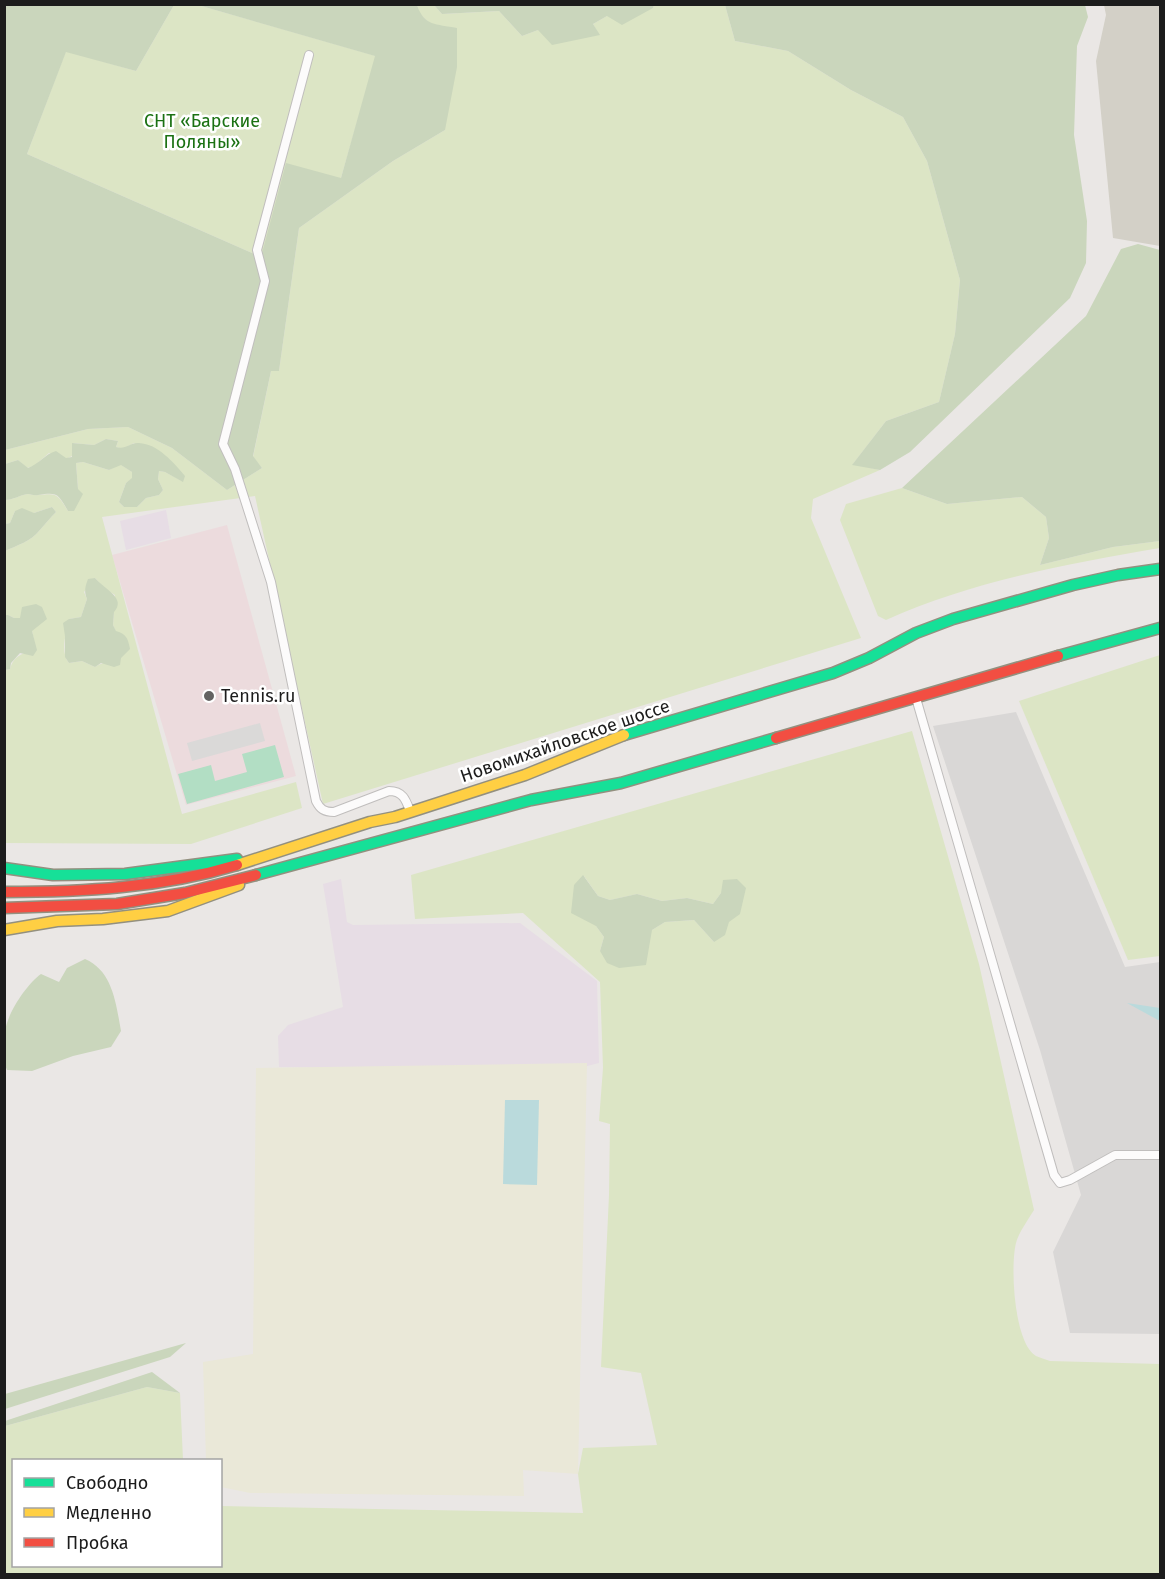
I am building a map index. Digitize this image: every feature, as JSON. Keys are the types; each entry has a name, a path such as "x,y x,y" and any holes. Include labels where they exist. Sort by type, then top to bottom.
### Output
{"main road":[{"name":"Новомихайловское шоссе","path":"4,892 72,892 148,885 208,873 525,775 613,738 833,673 869,658 916,633 953,619 1073,585 1161,569"},
{"path":"4,908 117,904 185,892 270,872 539,798 621,783 1161,628"},
{"path":"4,868 53,875 125,874 267,855"},
{"path":"4,930 57,921 114,918 168,911 270,872"}],"street":[{"path":"309,55 257,250 265,281 223,444 235,469 271,582 316,801 326,812 333,812 389,791 395,791 405,797 410,812"},
{"path":"916,698 1054,1175 1060,1183 1070,1180 1115,1155 1161,1155"}],"shaded area":[{"path":"1104,5 1160,5 1160,246 1113,238 1096,61 1106,15"},
{"path":"166,510 171,538 126,550 120,521"},
{"path":"227,525 296,776 186,805 112,555"},
{"path":"1016,712 1125,967 1160,962 1160,1334 1070,1333 1053,1252 1081,1195 1040,1050 933,726"},
{"path":"260,723 265,741 192,761 187,743"},
{"path":"341,879 347,922 353,925 520,923 597,981 599,1063 568,1071 279,1067 278,1036 288,1025 343,1007 323,884"},
{"path":"587,1063 578,1474 523,1470 524,1496 250,1493 222,1487 222,1459 206,1459 203,1362 253,1354 256,1068"}],"green space":[{"path":"5,5 174,5 136,71 66,52 27,154 261,257 286,163 341,178 375,56 198,5 417,5 423,17 432,23 457,28 457,67 445,130 393,161 299,228 279,371 271,371 253,456 262,468 227,490 172,448 128,427 88,429 5,450"},
{"name":"СНТ «Барские Поляны»","path":"174,5 198,5 376,56 341,178 261,257 27,154 66,51 136,71"},
{"path":"417,5 434,5 442,14 499,11 522,36 538,30 599,35 593,24 607,16 653,8 654,5 725,5 735,41 788,51 851,90 903,117 927,161 960,280 955,334 939,402 886,421 853,464 880,470 813,499 811,518 861,638 323,804 255,496 102,517 182,814 296,782 302,808 191,844 5,843 4,670 10,669 20,655 36,650 32,631 20,618 5,615 5,551 36,535 56,512 52,507 34,513 15,511 10,523 5,524 5,500 28,494 53,494 59,498 68,511 78,489 76,463 83,462 109,470 120,464 132,472 132,479 126,483 119,502 124,507 137,507 146,498 159,495 163,490 158,479 159,471 182,481 134,443 123,449 116,447 118,441 106,439 94,445 72,443 72,456 66,459 49,453 34,466 27,468 18,460 5,464 5,450 88,429 128,427 172,448 227,490 262,468 253,457 271,371 279,371 299,228 393,161 445,130 430,23 420,15","holes":["95,578 115,595 113,625 125,653 95,667 82,661 69,663 64,648 69,619 81,617 87,599 84,592"]},
{"path":"434,5 654,5 653,8 622,25 607,16 593,24 600,35 552,45 538,30 522,36 499,11 442,14"},
{"path":"725,5 1085,5 1088,17 1077,46 1074,135 1087,221 1086,263 1070,298 910,452 880,470 852,465 886,421 939,402 955,334 960,280 927,161 903,117 851,90 788,51 735,41"},
{"path":"1138,244 1160,250 1160,541 1113,547 1040,565 1049,538 1046,517 1022,497 947,504 902,488 1086,316 1121,249"},
{"path":"106,439 118,441 116,447 119,448 136,443 146,444 159,450 185,476 183,482 159,471 158,479 163,490 159,495 146,498 137,507 124,507 119,502 126,483 132,478 132,472 121,465 109,470 83,462 76,463 78,489 83,494 74,511 68,511 62,500 53,494 28,494 5,500 5,464 18,460 28,468 56,451 66,458 72,457 72,443 94,445"},
{"path":"902,488 947,504 1022,497 1046,517 1049,538 1040,565 1113,547 1160,541 1160,548 986,584 919,606 886,620 878,616 840,520 846,504"},
{"path":"52,507 56,512 36,535 5,551 5,524 10,523 15,511 22,508 34,513"},
{"path":"95,578 113,594 118,602 113,625 116,631 126,637 130,649 121,658 120,665 114,667 101,663 95,667 82,661 69,663 65,657 63,623 69,619 81,617 87,599 85,591 88,579"},
{"path":"36,604 42,607 47,619 32,631 37,650 33,656 20,653 11,663 10,669 5,670 5,615 20,618 22,607"},
{"path":"1160,655 1160,956 1128,960 1019,701"},
{"path":"912,731 979,964 1034,1210 1019,1235 1014,1254 1014,1286 1018,1321 1029,1348 1036,1356 1050,1361 1160,1364 1160,1574 5,1574 5,1426 147,1387 180,1393 183,1459 12,1459 12,1567 222,1567 222,1506 583,1513 578,1474 583,1448 657,1445 641,1373 601,1367 610,1124 599,1121 603,1068 600,982 523,913 415,919 411,875","holes":["584,876 598,896 610,900 637,894 662,901 687,898 713,904 721,893 714,942 694,920 665,922 652,930 600,951 604,937 596,926"]},
{"path":"275,745 284,777 187,804 178,774 211,765 215,781 247,772 242,754"},
{"path":"583,875 598,896 610,900 637,894 662,901 687,898 713,904 721,893 723,880 737,879 746,888 740,914 729,922 725,935 714,942 694,920 665,922 652,930 646,965 619,968 607,963 600,951 604,937 596,926 571,913 574,885"},
{"path":"85,959 102,972 112,989 121,1031 111,1047 73,1056 32,1071 7,1070 4,1052 5,1031 10,1015 24,991 41,974 59,982 67,968"},
{"path":"186,1343 170,1357 5,1409 5,1394"},
{"path":"152,1372 180,1393 147,1387 5,1426 5,1421"}],"water":[{"path":"1127,1003 1160,1008 1160,1020 1158,1020"},
{"path":"505,1100 539,1100 537,1185 503,1184"}],"traffic: fast":[{"path":"624,735 833,673 869,658 916,633 953,619 1073,585 1160,569"},
{"path":"1058,656 1160,628"},
{"path":"256,875 531,800 621,783 776,738"},
{"path":"4,868 53,875 125,874 237,859"}],"traffic: slow":[{"path":"237,865 525,775 624,735"},
{"path":"4,930 57,921 103,919 168,911 239,885"}],"traffic: jam":[{"path":"776,738 1058,656"},
{"path":"4,892 92,890 151,884 237,865"},
{"path":"4,908 117,904 185,893 256,875"}],"place":[{"name":"Tennis.ru","path":"209,696"}]}
